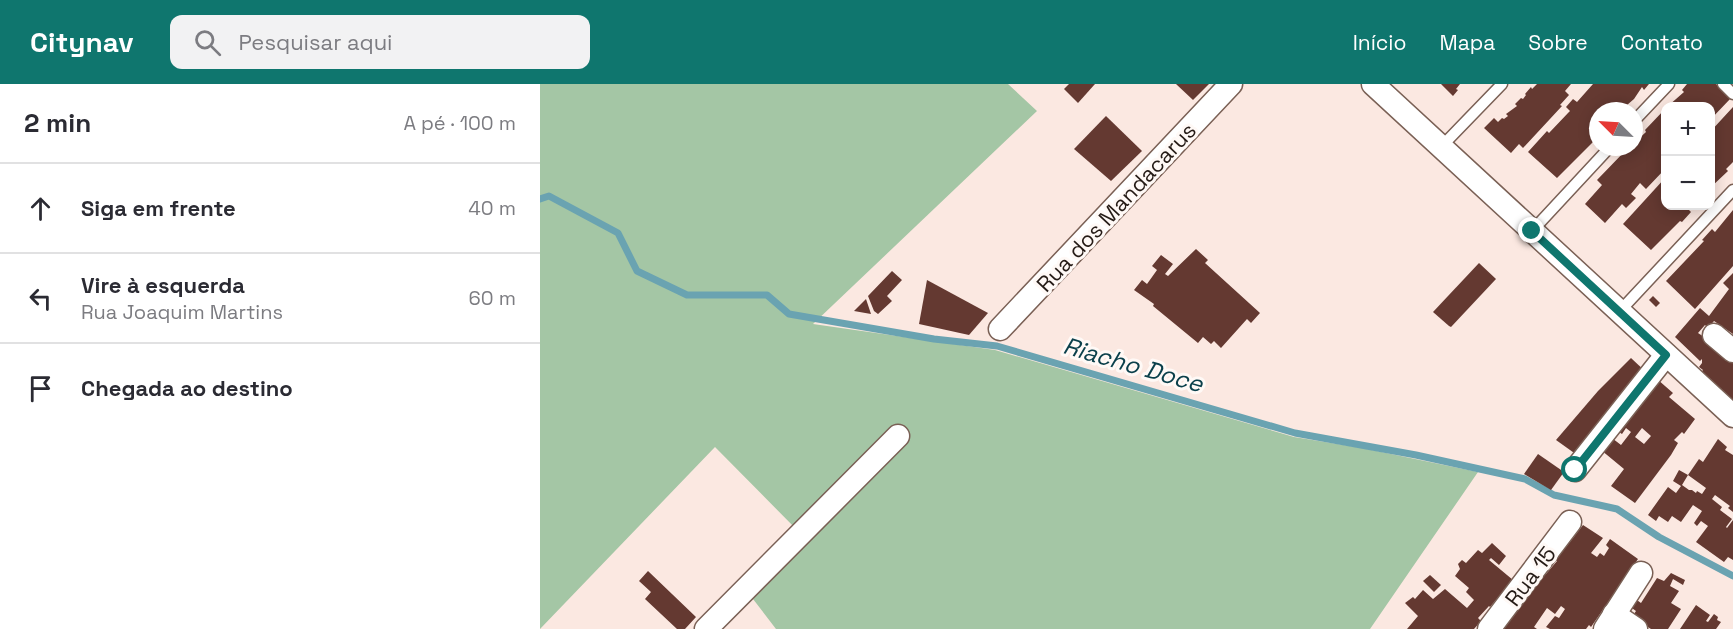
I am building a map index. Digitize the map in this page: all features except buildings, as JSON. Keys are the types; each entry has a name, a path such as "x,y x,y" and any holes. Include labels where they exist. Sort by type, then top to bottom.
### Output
{"street":[{"name":"Rua dos Mandacarus","path":"1000,329 1231,84"},
{"path":"1373,84 1733,416"},
{"path":"1714,335 1733,351"},
{"path":"1575,470 1666,355"},
{"path":"706,629 898,436"},
{"name":"Rua 15","path":"1489,629 1570,522"},
{"path":"1636,629 1610,622 1641,573"}],"lane":[{"path":"1442,146 1502,84"},
{"path":"1643,111 1669,84"},
{"path":"1723,84 1733,94"},
{"path":"1532,231 1602,156"},
{"path":"1619,312 1733,190"}],"green space":[{"path":"540,84 1008,84 1037,111 813,324 995,350 1294,437 1362,448 1478,472 1370,629 776,629 753,599 801,534 715,447 540,629"}],"waterway":[{"name":"Riacho Doce","path":"540,199 549,196 618,233 637,271 687,295 767,295 789,314 934,339 997,346 1295,433 1416,455 1525,479 1554,495 1617,509 1659,537 1733,576"}],"route":[{"path":"1532,231 1666,355 1575,470"}]}
